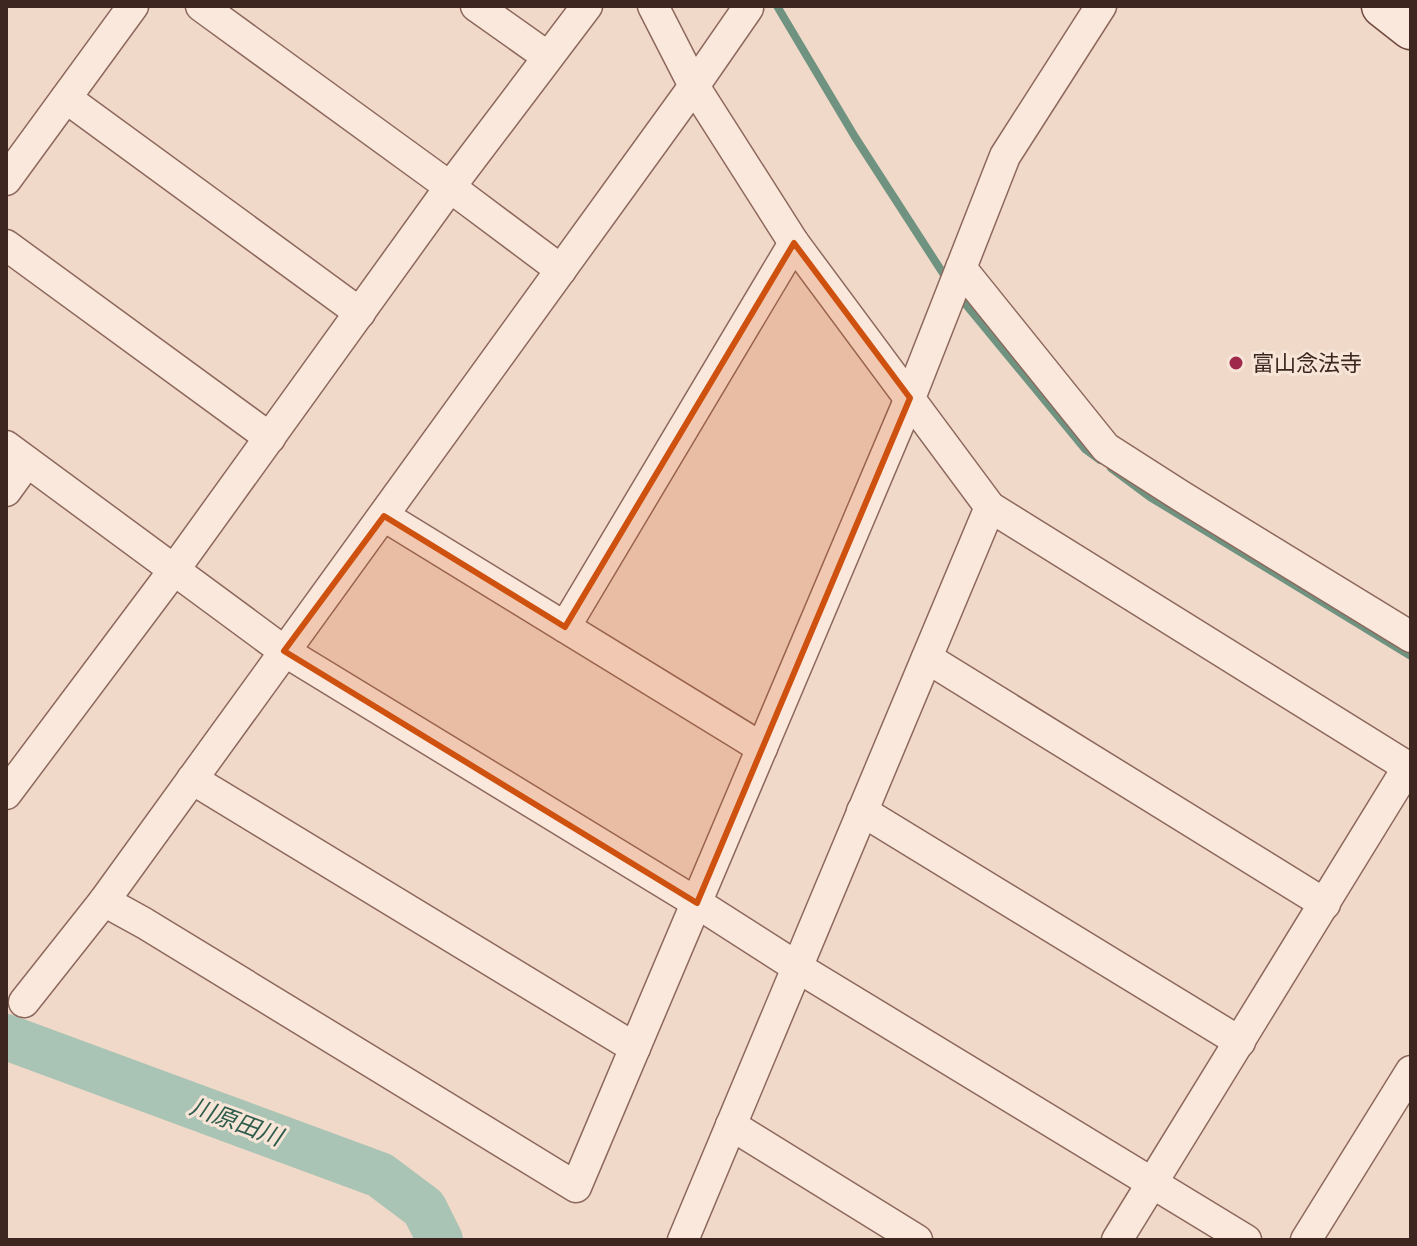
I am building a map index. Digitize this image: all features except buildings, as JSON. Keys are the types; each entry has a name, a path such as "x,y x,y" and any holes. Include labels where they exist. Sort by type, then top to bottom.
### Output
{"main road":[{"path":"1383,6 1411,28"}],"street":[{"path":"6,180 133,6"},
{"path":"201,6 561,270"},
{"path":"476,6 548,57"},
{"path":"6,794 174,570 450,187 587,6"},
{"path":"653,6 694,86 794,243 990,507 1409,768 1117,1240"},
{"path":"104,901 576,1187 910,398 1005,156 1101,6"},
{"path":"24,1002 104,901 748,8"},
{"path":"66,98 360,313"},
{"path":"565,627 794,243"},
{"path":"6,245 270,438"},
{"path":"961,268 1106,448 1411,637"},
{"path":"6,491 17,454 284,651 1246,1240"},
{"path":"683,1240 990,507"},
{"path":"384,516 762,748"},
{"path":"927,658 1325,904"},
{"path":"192,779 635,1048"},
{"path":"862,811 1240,1042"},
{"path":"1306,1240 1411,1071"},
{"path":"731,1125 917,1240"}],"highlighted area":[{"path":"794,243 910,398 697,903 284,651 384,516 565,627"}],"waterway":[{"path":"777,6 855,137 948,281"},
{"path":"958,295 1085,449 1100,460"},
{"path":"1111,468 1150,497 1411,656"},
{"name":"川原田川","path":"6,1037 380,1175 424,1208 440,1240"}],"place":[{"name":"富山念法寺","path":"1236,363"}]}
